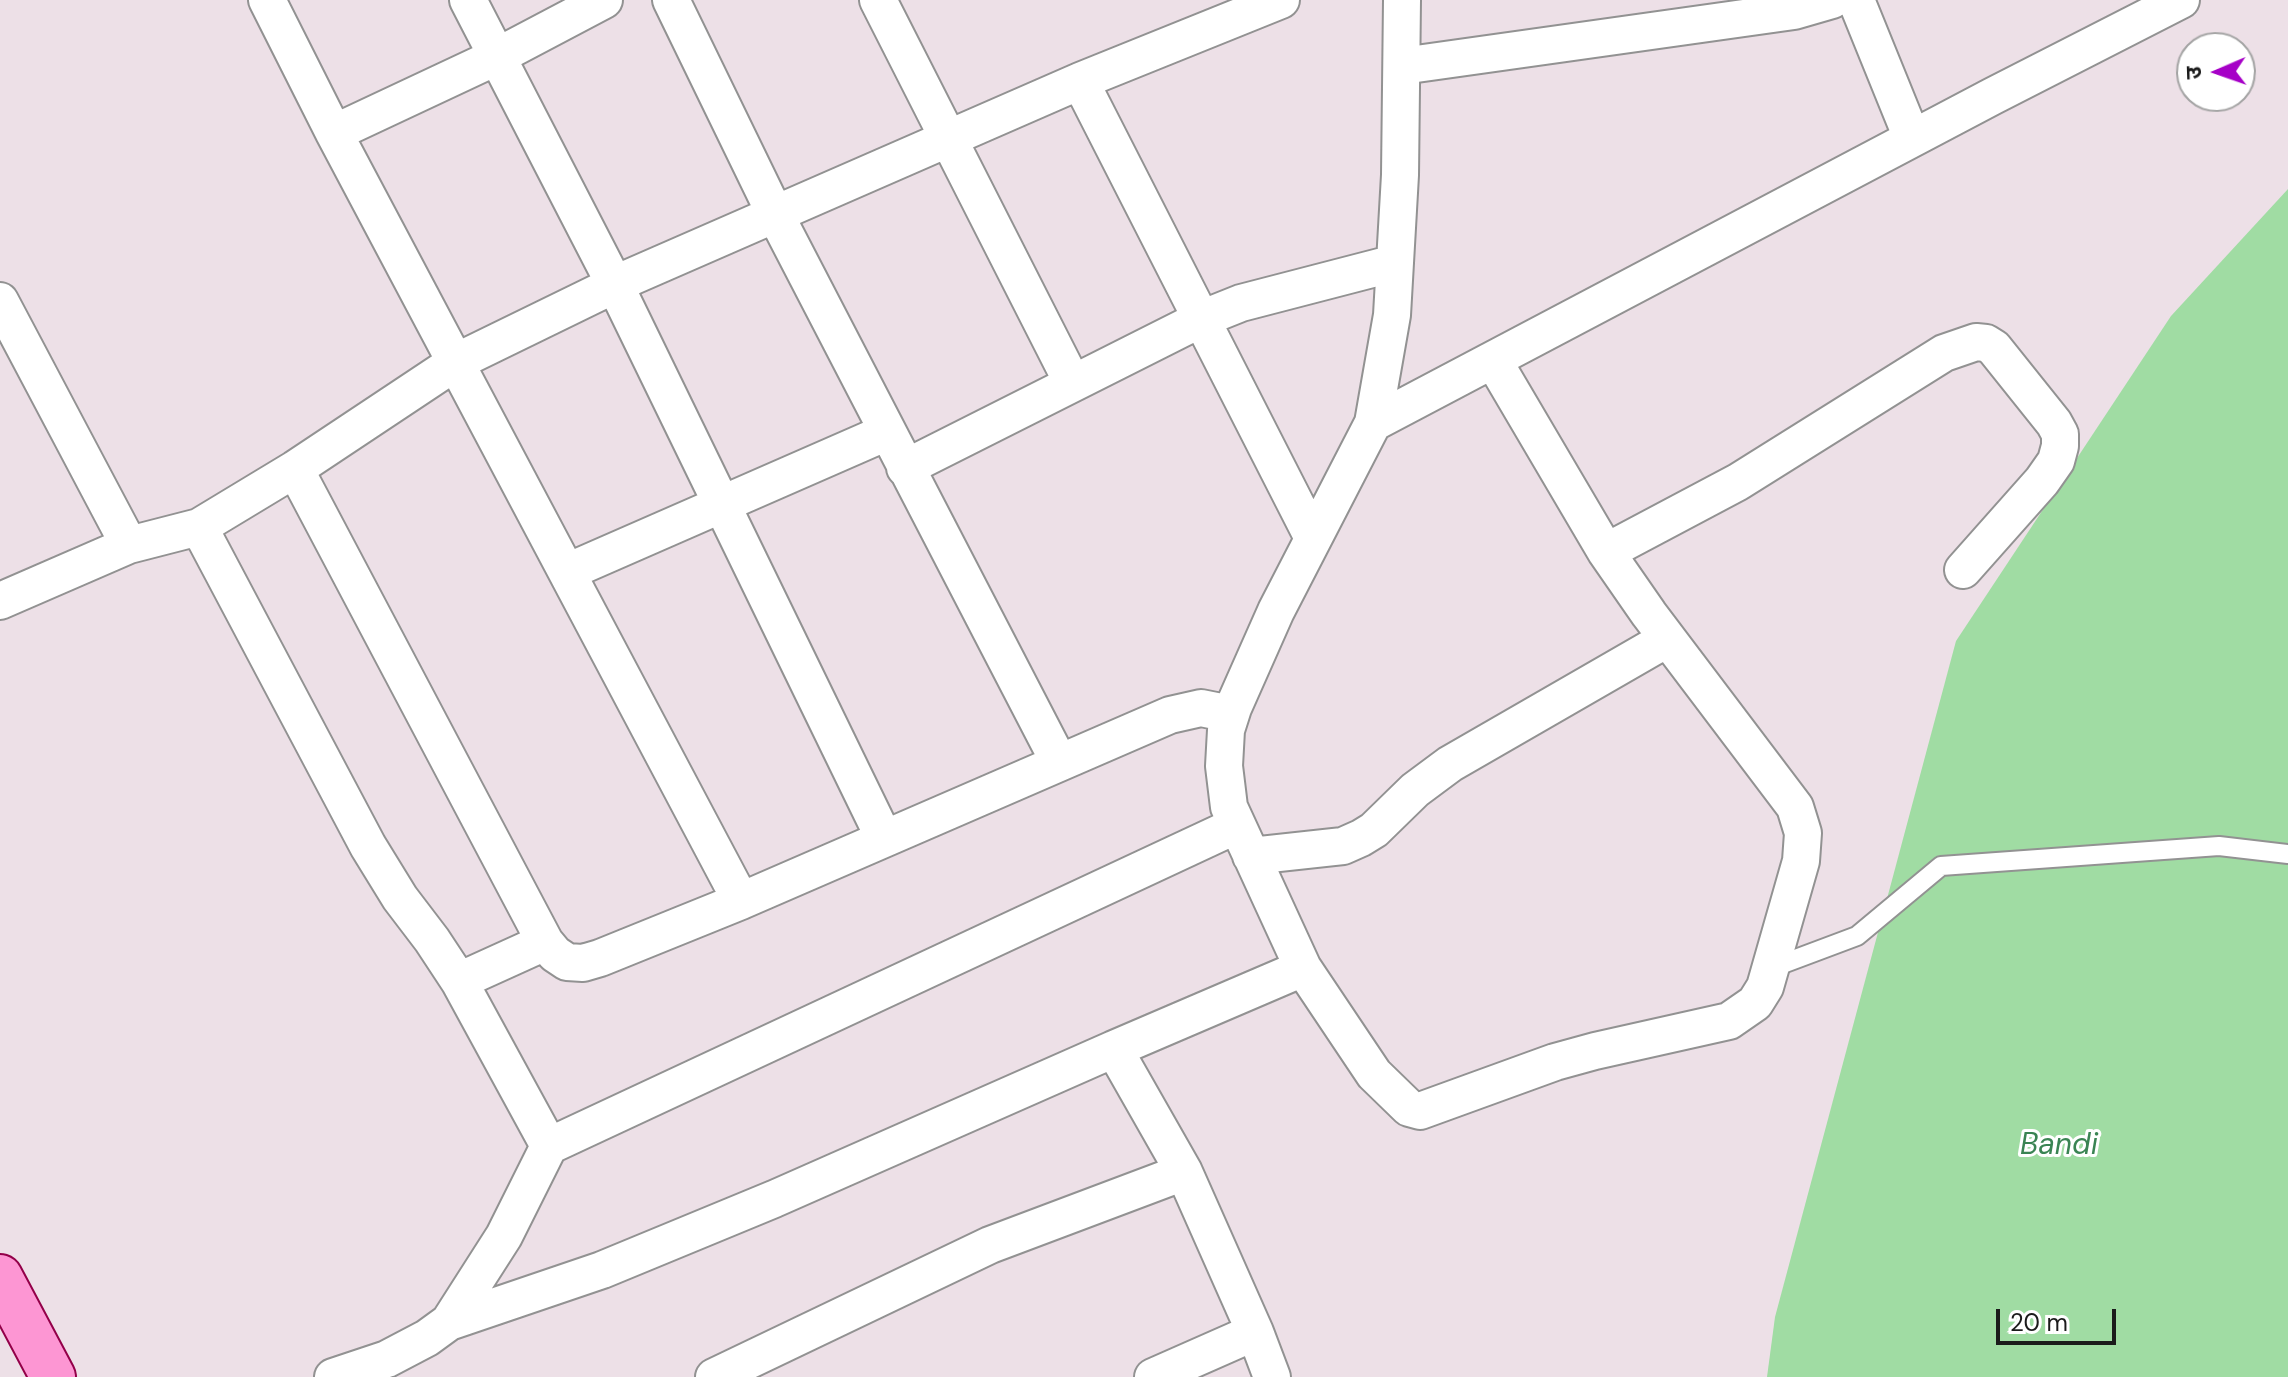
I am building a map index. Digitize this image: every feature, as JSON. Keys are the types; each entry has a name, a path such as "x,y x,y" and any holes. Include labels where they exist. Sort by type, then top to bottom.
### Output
{"main road":[{"path":"0,1277 53,1377"}],"street":[{"path":"267,0 334,133 741,901"},
{"path":"468,0 615,285 884,838"},
{"path":"334,133 496,57 604,0"},
{"path":"671,0 776,216 1059,762"},
{"path":"878,0 1072,382"},
{"path":"0,601 129,545 199,527 295,469 456,362 615,285 1080,81 1281,0"},
{"path":"1402,0 1392,315 1373,423 1255,655 1226,730 1224,766 1229,807 1303,968 1374,1074 1409,1108 1420,1111 1555,1062 1729,1021 1755,1003 1765,987 1801,861 1803,833 1795,807 1667,639 1606,552 1493,360"},
{"path":"1402,66 1794,11 1832,0"},
{"path":"1856,0 1912,138"},
{"path":"1373,423 1912,138 2181,0"},
{"path":"1080,81 1313,538"},
{"path":"905,468 1201,319 1241,303 1395,263"},
{"path":"0,301 129,545"},
{"path":"1606,552 1738,482 1944,353 1976,342 1994,348 2054,423 2060,434 2060,446 2056,461 2042,481 1963,570"},
{"path":"567,572 887,432"},
{"path":"295,469 545,942 567,962 583,963 741,901 1059,762 1191,709 1231,714"},
{"path":"199,527 368,846 400,898 459,981 549,1146"},
{"path":"449,1322 504,1236 549,1146 1244,840 1343,846 1361,838 1450,764 1667,639"},
{"path":"459,981 545,942"},
{"path":"333,1377 387,1359 427,1338 449,1322 602,1270 774,1199 1303,968"},
{"path":"1114,1049 1184,1172 1272,1377"},
{"path":"714,1377 990,1245 1184,1172"},
{"path":"1153,1377 1255,1332"}],"lane":[{"path":"1769,969 1857,936 1941,866 2219,846 2288,854"}],"water":[{"name":"Bandi","path":"2288,189 2288,1377 1767,1377 1775,1317 1956,641 2171,316"}]}
